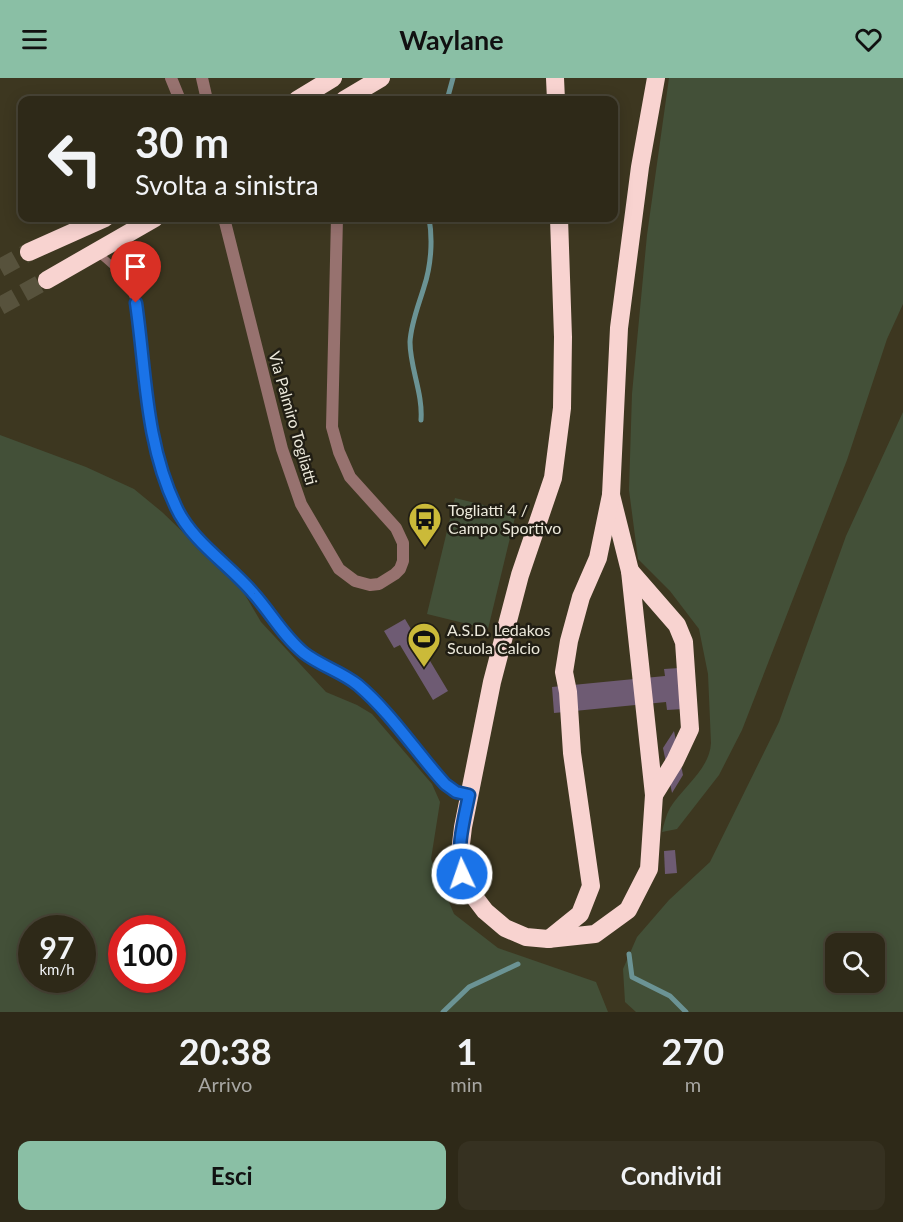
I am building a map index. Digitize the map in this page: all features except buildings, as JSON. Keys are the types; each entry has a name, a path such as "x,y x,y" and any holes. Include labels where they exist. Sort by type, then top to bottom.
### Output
{"highway":[{"path":"304,96 333,78"},
{"path":"351,96 381,78"},
{"path":"555,78 556,96"},
{"path":"548,939 580,914 591,886 572,753 568,692 564,672 569,641 581,597 598,558 611,495 619,328 640,167 656,78"},
{"path":"29,252 97,222"},
{"path":"47,280 148,222"},
{"path":"559,222 562,408 553,478 520,575 492,682 463,827 459,861 466,886 485,911 505,928 526,937 548,939 595,934 628,909 649,869 654,795 630,571 611,495"},
{"path":"630,571 677,625 684,642 690,729 675,761 654,795"}],"street":[{"path":"171,78 178,96"},
{"path":"202,78 206,96"},
{"path":"339,78 340,96"},
{"name":"Via Palmiro Togliatti","path":"225,222 282,449 301,504 339,568 355,581 370,585 379,584 395,574 403,561 403,543 396,528 350,477 339,452 332,427 337,222"}],"lane":[{"path":"104,248 129,286 136,303 148,413 154,446 176,509 190,529 255,594 295,646 322,666 343,675 358,685 445,784 456,792 469,795"}],"green space":[{"path":"669,78 903,78 903,304 887,339 847,460 742,730 719,775 677,829 662,832 670,808 701,770 711,743 708,674 699,629 670,591 638,559 629,490 632,394 647,235"},
{"path":"903,412 903,1012 636,1012 625,1002 623,969 637,937 669,900 710,862 779,722 846,536"},
{"path":"0,435 86,467 134,489 162,512 241,588 261,622 326,692 372,714 432,784 440,802 431,859 454,914 498,948 596,982 608,1012 0,1012"},
{"path":"455,498 516,513 488,629 427,614"}],"waterway":[{"path":"448,96 453,78"},
{"path":"421,420 420,400 410,342 430,262 429,222"},
{"path":"629,954 632,977 670,996 686,1012"},
{"path":"443,1012 469,987 518,964"}],"tunnel":[{"path":"0,268 29,252"},
{"path":"0,306 47,280"}],"place":[{"name":"Togliatti 4 / Campo Sportivo","path":"425,548"},
{"name":"A.S.D. Ledakos Scuola Calcio","path":"424,668"}],"route":[{"path":"136,303 148,413 154,446 176,509 190,529 255,594 295,646 322,666 343,675 358,685 445,784 456,792 469,795 459,861 462,874"}]}
